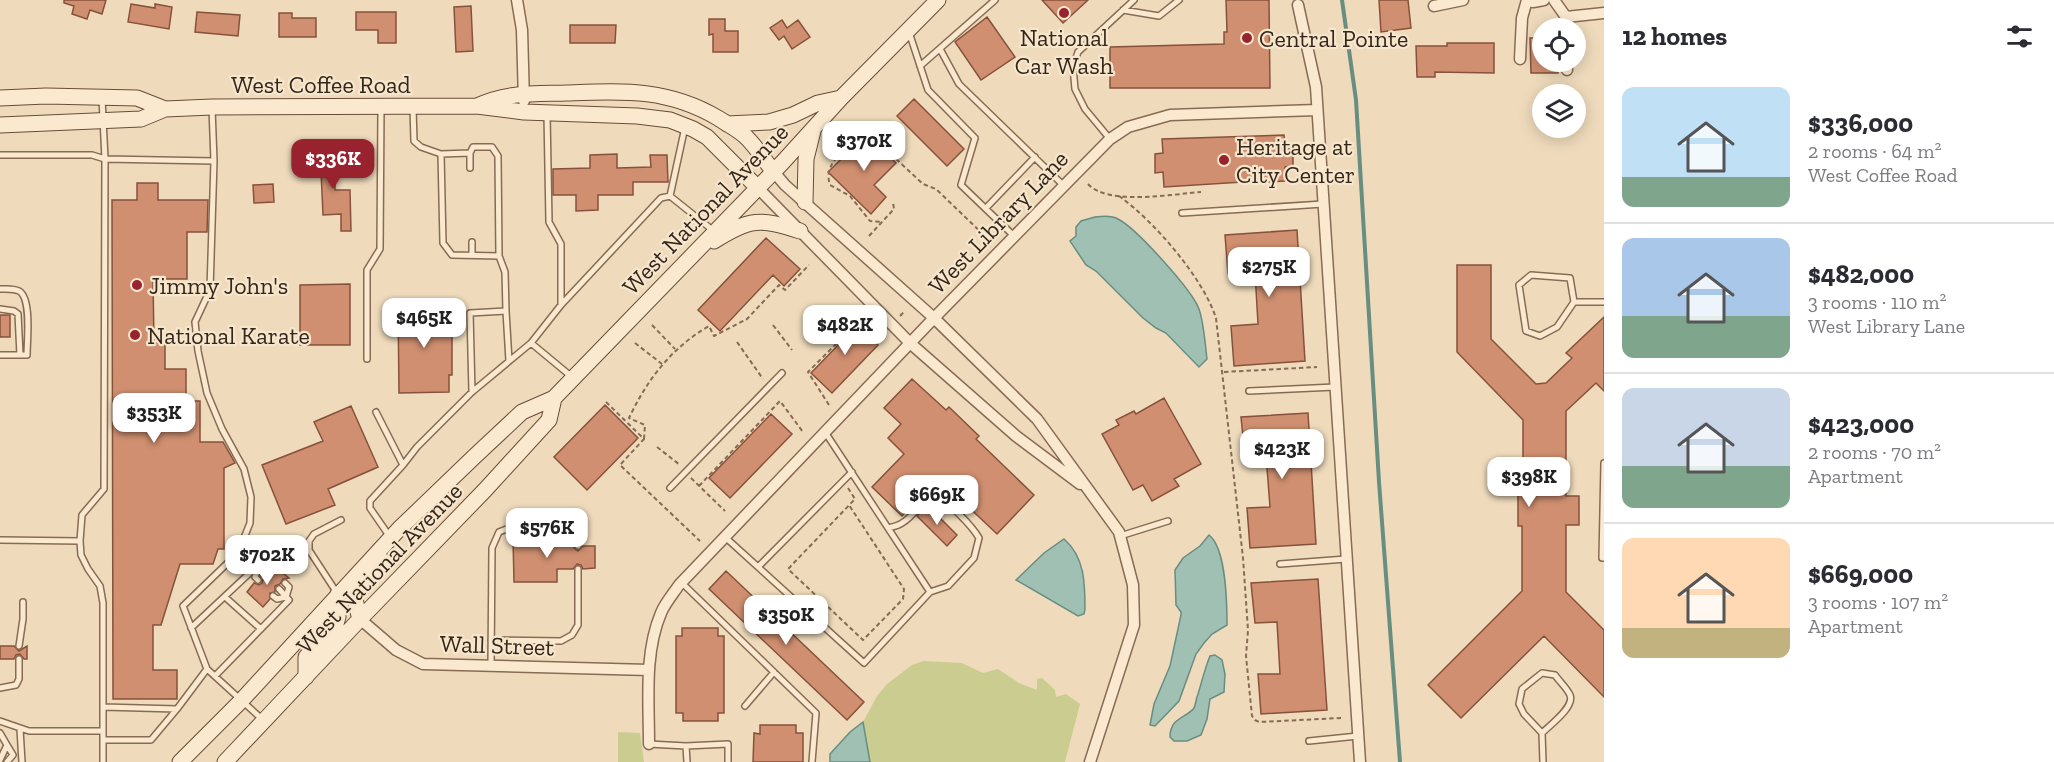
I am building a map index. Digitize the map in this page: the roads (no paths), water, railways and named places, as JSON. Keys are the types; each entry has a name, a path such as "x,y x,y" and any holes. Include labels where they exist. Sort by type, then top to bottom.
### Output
{"main road":[{"name":"West National Avenue","path":"180,762 241,701 391,538 522,412 554,398 689,258 717,234 757,187 774,172 841,98 938,0"},
{"name":"West Coffee Road","path":"477,106 504,96 524,94 644,92 684,101 727,124 744,135 774,172"},
{"name":"West Coffee Road","path":"0,98 137,98 165,109"},
{"path":"727,124 769,122 793,115 818,103 841,98"},
{"name":"West Coffee Road","path":"0,125 141,119 165,109 212,107 477,106 524,112 645,117 670,120 707,137 757,187"},
{"path":"805,202 806,159 814,128"},
{"path":"717,234 751,222 777,223 800,231"},
{"name":"West National Avenue","path":"225,762 549,420 554,398"},
{"path":"360,619 355,600 356,592 394,548 391,538"},
{"path":"338,594 360,619"},
{"path":"306,677 306,657 336,624 338,594"}],"street":[{"path":"517,0 522,30 524,112"},
{"path":"1434,6 1463,0"},
{"path":"1520,58 1522,18 1527,0 1533,2 1544,0"},
{"path":"1554,0 1563,18"},
{"path":"1298,4 1316,87 1360,762"},
{"path":"1585,18 1604,13"},
{"name":"West Library Lane","path":"649,739 649,670 653,642 661,612 681,582 934,318 1110,139 1128,127 1170,115 1317,110"},
{"path":"774,172 785,185 934,318 1037,419 1120,536 1133,585 1134,625 1090,762"},
{"path":"757,187 910,343 1016,436 1090,492"},
{"name":"Wall Street","path":"360,619 396,650 423,664 649,670"}],"lane":[{"path":"920,66 996,0"},
{"path":"1110,139 1085,109 1075,89 1073,68 1078,52 1134,0"},
{"path":"1123,10 1159,16 1179,0"},
{"path":"909,31 928,90 975,138 961,185 1014,236"},
{"path":"940,49 959,84 1063,185"},
{"path":"102,97 105,159 104,489 82,515 80,541 81,555 100,586 103,603 103,762"},
{"path":"367,359 366,270 380,249 381,106"},
{"path":"413,106 414,141 421,147 441,154 470,153"},
{"path":"212,107 214,161 210,290 195,322 198,351 207,393 222,429 244,469 251,497 250,523 238,553 183,606 207,669 265,721"},
{"path":"547,112 549,222 561,243 561,305"},
{"path":"670,196 685,126"},
{"path":"470,168 470,153 473,147 492,147 498,156 499,256 505,272 509,362"},
{"path":"441,154 443,243 452,255 499,256"},
{"path":"0,155 92,155 105,159 214,161"},
{"path":"986,208 1035,157"},
{"path":"391,538 370,508 370,501 417,447 472,392 531,344 561,305 661,198 670,196"},
{"path":"670,196 717,234"},
{"path":"1182,213 1323,204"},
{"path":"472,242 472,255"},
{"path":"1531,275 1570,278 1574,302 1557,327 1540,336 1526,331 1519,285 1531,275"},
{"path":"0,289 19,291 23,294 27,311 27,356 0,356"},
{"path":"1574,302 1604,302"},
{"path":"0,309 14,310 18,314 20,355"},
{"path":"472,392 470,313 506,312"},
{"path":"531,344 573,378"},
{"path":"670,488 782,374"},
{"path":"1249,391 1335,387"},
{"path":"376,412 403,465"},
{"path":"825,432 930,592"},
{"path":"1604,463 1602,558 1604,558"},
{"path":"758,567 852,472"},
{"path":"724,537 864,663 930,592 948,586 974,558 979,538 944,499 935,495 926,498 903,523 888,528"},
{"path":"338,594 309,550 309,541 314,534 341,520"},
{"path":"1120,536 1168,521"},
{"path":"490,667 491,559 494,540 499,532 531,523 553,524 570,528 576,534 578,546"},
{"path":"0,540 80,541"},
{"path":"1280,564 1346,559"},
{"path":"191,628 256,567 258,569 267,566 269,568"},
{"path":"491,640 561,641 572,636 578,625 578,568"},
{"path":"258,569 263,574"},
{"path":"258,569 255,577 258,580"},
{"path":"681,582 816,713 812,762"},
{"path":"285,583 289,587 286,597"},
{"path":"215,676 289,600 279,590"},
{"path":"273,596 277,599 286,597"},
{"path":"225,597 261,629"},
{"path":"19,646 23,602"},
{"path":"0,688 16,685 19,680 19,659"},
{"path":"103,740 151,740 207,669"},
{"path":"745,706 774,672"},
{"path":"1542,733 1567,709 1570,703 1570,695 1554,675 1542,673 1522,689 1519,704 1524,714 1542,733 1543,762"},
{"path":"104,707 177,709"},
{"path":"0,721 20,729 103,731"},
{"path":"20,729 22,762"},
{"path":"0,733 13,755 7,762"},
{"path":"1309,741 1358,736"},
{"path":"649,739 686,746 728,744 728,762"},
{"path":"0,760 7,745"},
{"path":"686,746 687,762"}],"waterway":[{"path":"1342,0 1356,100 1379,482 1400,762"}],"place":[{"name":"National Car Wash","path":"1064,13"},
{"name":"Central Pointe","path":"1247,38"},
{"name":"Heritage at City Center","path":"1224,160"},
{"name":"Jimmy John's","path":"137,285"},
{"name":"National Karate","path":"135,335"}]}
